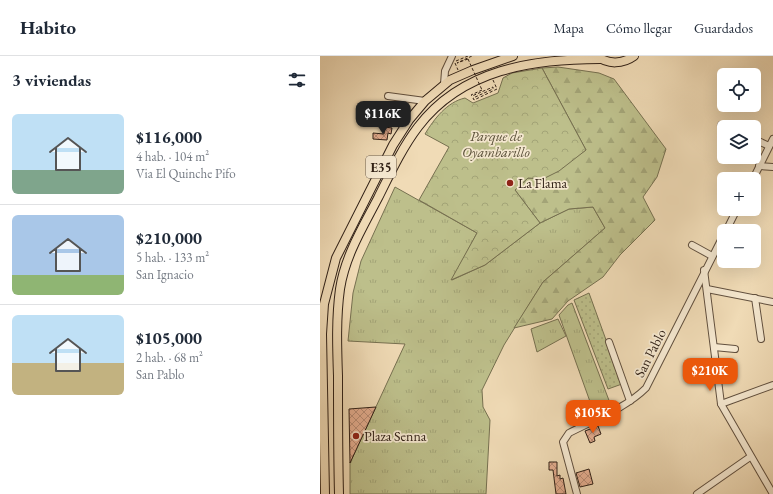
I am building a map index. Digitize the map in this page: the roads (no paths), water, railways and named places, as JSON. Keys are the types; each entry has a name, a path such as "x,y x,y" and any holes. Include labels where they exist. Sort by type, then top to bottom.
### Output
{"highway":[{"name":"E35","path":"326,494 323,478 322,334 324,304 336,258 393,145 409,120 425,101 444,84 460,76 513,56"},
{"name":"E35","path":"339,494 337,334 340,289 344,268 354,244 392,171 418,127 439,105 453,94 491,75 541,61 599,57 610,62 620,63 634,56"}],"street":[{"path":"444,84 445,71 452,56"},
{"path":"388,96 425,101"},
{"path":"756,172 773,139"},
{"path":"761,142 769,146"},
{"path":"759,166 773,167"},
{"path":"692,245 712,256"},
{"name":"San Pablo","path":"577,494 563,442 564,438 569,433 630,401 646,388 704,270 717,247"},
{"path":"704,270 721,404 750,457 773,494"},
{"path":"707,289 773,302"},
{"path":"755,298 761,339"},
{"path":"609,342 630,401"},
{"path":"714,347 735,349"},
{"path":"721,404 773,385"},
{"path":"697,494 750,457"}],"place":[{"name":"La Flama","path":"510,183"},
{"name":"Plaza Senna","path":"356,436"}],"park label":[{"name":"Parque de Oyambarillo","path":"496,144"}]}
